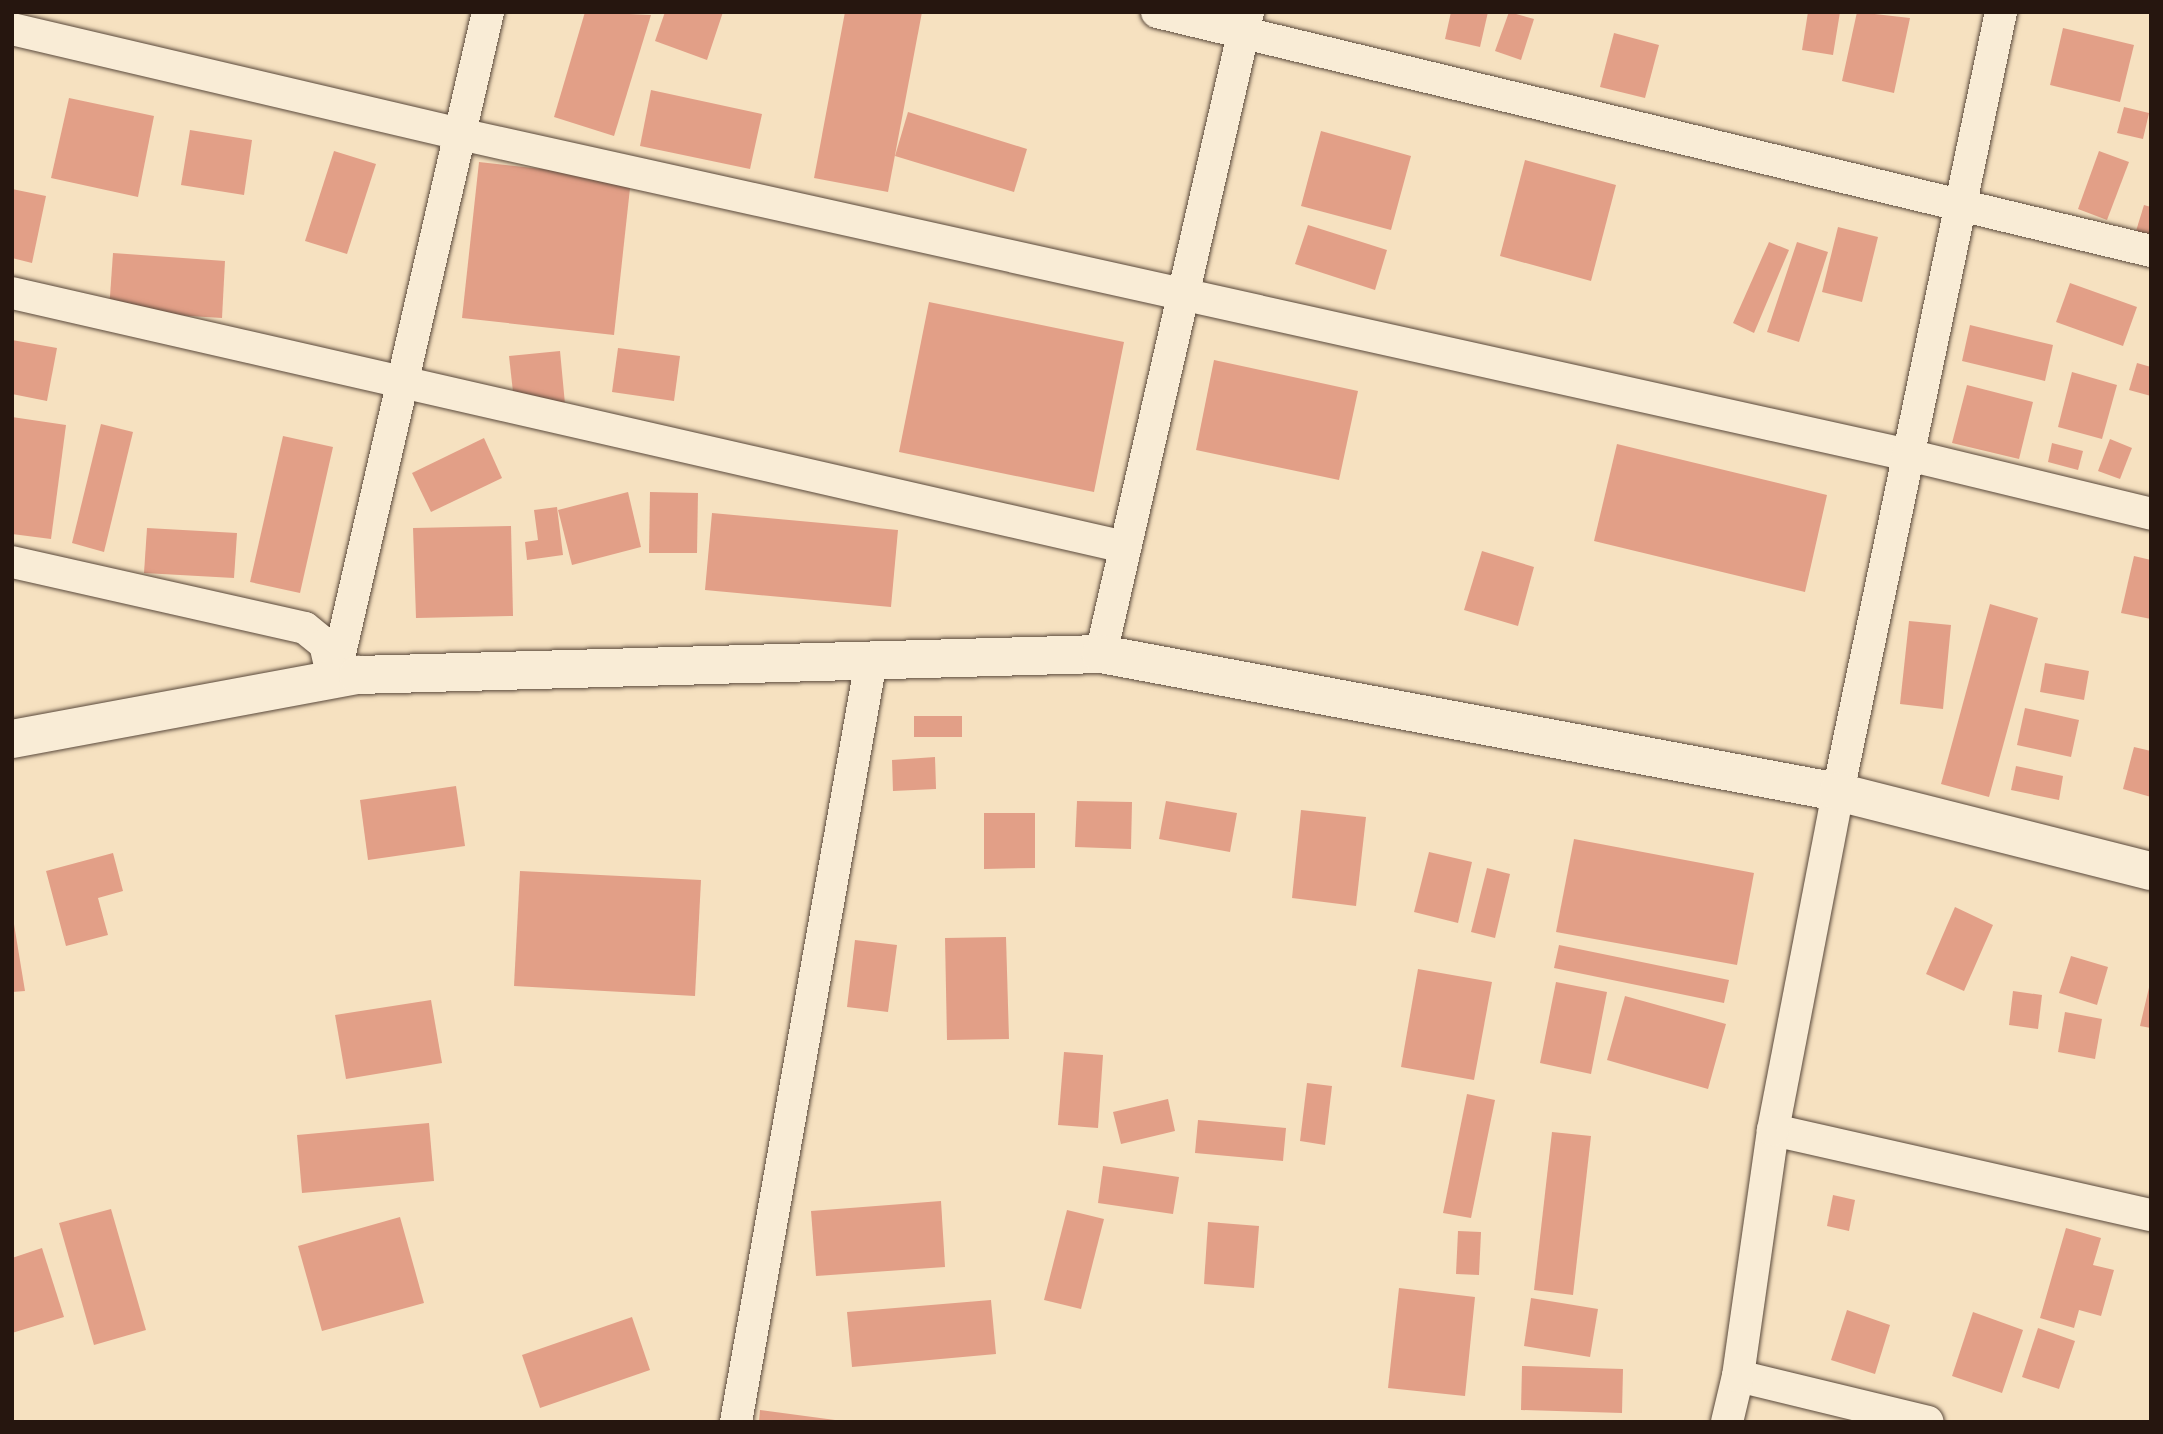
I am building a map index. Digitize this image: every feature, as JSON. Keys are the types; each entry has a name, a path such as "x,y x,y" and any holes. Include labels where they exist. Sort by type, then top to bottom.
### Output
{"main road":[{"path":"12,739 334,679 1101,654 1838,792 2151,871"}],"street":[{"path":"334,679 488,12"},
{"path":"1157,12 1246,22 1960,207 2151,251"},
{"path":"1727,1422 1738,1376 1773,1130 1838,792 2001,12"},
{"path":"1101,654 1246,22"},
{"path":"12,29 460,134 1184,292 1908,456 2151,514"},
{"path":"12,293 1125,547"},
{"path":"12,562 305,628 325,644 334,679"},
{"path":"736,1422 871,661"},
{"path":"1773,1130 2151,1215"},
{"path":"1738,1376 1928,1422"}],"building":[{"path":"585,12 651,15 614,136 554,117"},
{"path":"665,12 723,12 707,60 655,41"},
{"path":"845,12 922,12 888,192 814,178"},
{"path":"1451,12 1488,12 1480,47 1445,39"},
{"path":"1509,12 1534,19 1521,60 1495,51"},
{"path":"1808,12 1840,12 1833,55 1802,50"},
{"path":"1857,12 1910,18 1894,93 1842,81"},
{"path":"2063,28 2134,45 2120,102 2050,85"},
{"path":"1614,33 1659,45 1645,98 1600,87"},
{"path":"651,90 762,114 750,169 640,146"},
{"path":"69,98 154,116 138,197 51,178"},
{"path":"2124,107 2149,113 2143,139 2117,133"},
{"path":"908,112 1027,149 1014,192 895,156"},
{"path":"190,130 252,140 244,195 181,185"},
{"path":"1321,131 1411,156 1391,230 1301,206"},
{"path":"334,151 376,164 347,254 305,241"},
{"path":"2099,151 2129,162 2107,220 2078,209"},
{"path":"1525,160 1616,185 1591,281 1500,256"},
{"path":"479,162 631,179 614,335 462,318"},
{"path":"12,189 46,196 32,263 12,258"},
{"path":"2144,205 2151,207 2151,235 2136,231"},
{"path":"1308,225 1387,250 1375,290 1295,264"},
{"path":"1838,227 1878,237 1862,302 1822,292"},
{"path":"1769,242 1789,250 1754,333 1733,323"},
{"path":"1797,242 1828,252 1799,342 1767,332"},
{"path":"113,253 225,261 222,318 109,311"},
{"path":"2070,283 2137,307 2123,346 2056,322"},
{"path":"929,302 1124,342 1094,492 899,452"},
{"path":"1970,325 2053,345 2045,381 1962,361"},
{"path":"12,340 57,348 47,401 12,394"},
{"path":"618,348 680,356 674,401 612,392"},
{"path":"560,351 565,404 515,410 509,356"},
{"path":"1214,360 1358,391 1339,480 1196,450"},
{"path":"2137,363 2151,367 2151,396 2129,390"},
{"path":"2072,372 2117,385 2102,439 2058,427"},
{"path":"1967,385 2033,402 2019,459 1952,443"},
{"path":"12,417 66,425 51,539 12,534"},
{"path":"101,424 133,432 104,552 72,543"},
{"path":"283,436 333,447 300,593 250,582"},
{"path":"484,438 502,478 431,512 412,473"},
{"path":"2110,439 2132,448 2120,479 2098,471"},
{"path":"2052,443 2083,451 2078,470 2048,462"},
{"path":"1617,444 1827,495 1805,592 1594,541"},
{"path":"628,492 641,547 572,565 558,510"},
{"path":"650,492 698,493 697,553 649,553"},
{"path":"557,507 563,555 527,560 525,542 538,540 534,510"},
{"path":"712,513 898,530 891,607 705,590"},
{"path":"511,526 513,616 416,618 413,528"},
{"path":"147,528 237,533 234,578 144,573"},
{"path":"1482,551 1534,567 1518,626 1464,610"},
{"path":"2134,556 2151,560 2151,619 2121,613"},
{"path":"1990,604 2038,618 1989,797 1941,784"},
{"path":"1909,621 1951,625 1943,709 1900,704"},
{"path":"2045,663 2089,671 2084,700 2040,692"},
{"path":"2025,708 2079,720 2071,757 2017,745"},
{"path":"914,716 962,716 962,737 914,737"},
{"path":"2134,747 2151,751 2151,797 2123,789"},
{"path":"935,757 936,789 893,791 892,760"},
{"path":"2016,766 2063,776 2059,800 2011,790"},
{"path":"456,786 465,846 368,860 360,800"},
{"path":"1077,801 1132,802 1131,849 1075,847"},
{"path":"1166,801 1237,813 1230,852 1159,839"},
{"path":"1301,810 1366,817 1356,906 1292,898"},
{"path":"984,813 1035,813 1035,868 984,869"},
{"path":"1574,839 1754,873 1737,965 1556,932"},
{"path":"1429,852 1472,862 1458,923 1414,912"},
{"path":"113,853 123,891 98,898 108,935 66,946 46,871"},
{"path":"1487,868 1510,874 1495,938 1471,932"},
{"path":"520,871 701,880 695,996 514,986"},
{"path":"1955,907 1993,925 1964,991 1926,974"},
{"path":"12,912 25,991 12,992"},
{"path":"1006,937 1009,1039 947,1040 945,938"},
{"path":"855,940 897,945 888,1012 847,1007"},
{"path":"1559,945 1729,980 1724,1003 1554,968"},
{"path":"2071,956 2108,967 2097,1005 2059,993"},
{"path":"1418,969 1492,982 1474,1080 1401,1067"},
{"path":"2151,979 2151,1028 2140,1026"},
{"path":"1556,982 1607,992 1591,1074 1540,1063"},
{"path":"2013,991 2042,995 2038,1029 2009,1025"},
{"path":"1625,996 1726,1024 1708,1089 1607,1060"},
{"path":"431,1000 442,1063 346,1079 335,1015"},
{"path":"2065,1012 2102,1019 2095,1059 2058,1052"},
{"path":"1064,1052 1103,1055 1098,1128 1058,1125"},
{"path":"1307,1083 1332,1086 1325,1145 1300,1141"},
{"path":"1467,1094 1495,1100 1471,1218 1443,1213"},
{"path":"1168,1099 1175,1131 1121,1144 1113,1112"},
{"path":"1198,1120 1286,1128 1283,1161 1195,1153"},
{"path":"429,1123 434,1181 302,1193 297,1135"},
{"path":"1552,1132 1591,1136 1573,1295 1534,1290"},
{"path":"1103,1166 1179,1177 1173,1214 1098,1203"},
{"path":"1833,1195 1855,1200 1849,1231 1827,1226"},
{"path":"941,1201 945,1267 816,1276 811,1211"},
{"path":"111,1209 146,1330 94,1345 59,1223"},
{"path":"1067,1210 1104,1219 1081,1309 1044,1300"},
{"path":"400,1217 424,1303 322,1331 298,1246"},
{"path":"1208,1222 1259,1226 1254,1288 1204,1284"},
{"path":"2066,1228 2101,1238 2093,1265 2114,1270 2101,1316 2079,1310 2074,1328 2040,1318"},
{"path":"1458,1231 1481,1232 1479,1275 1456,1274"},
{"path":"42,1248 64,1317 12,1333 12,1258"},
{"path":"1399,1288 1475,1297 1465,1396 1388,1388"},
{"path":"1531,1298 1598,1309 1590,1357 1524,1346"},
{"path":"991,1300 996,1354 852,1367 847,1312"},
{"path":"1847,1310 1890,1325 1875,1374 1831,1360"},
{"path":"1973,1312 2023,1330 2002,1393 1952,1376"},
{"path":"632,1317 650,1370 540,1408 522,1355"},
{"path":"2038,1328 2075,1341 2059,1389 2022,1377"},
{"path":"1522,1366 1623,1369 1622,1413 1521,1410"},
{"path":"760,1410 835,1420 835,1422 759,1422"}]}
